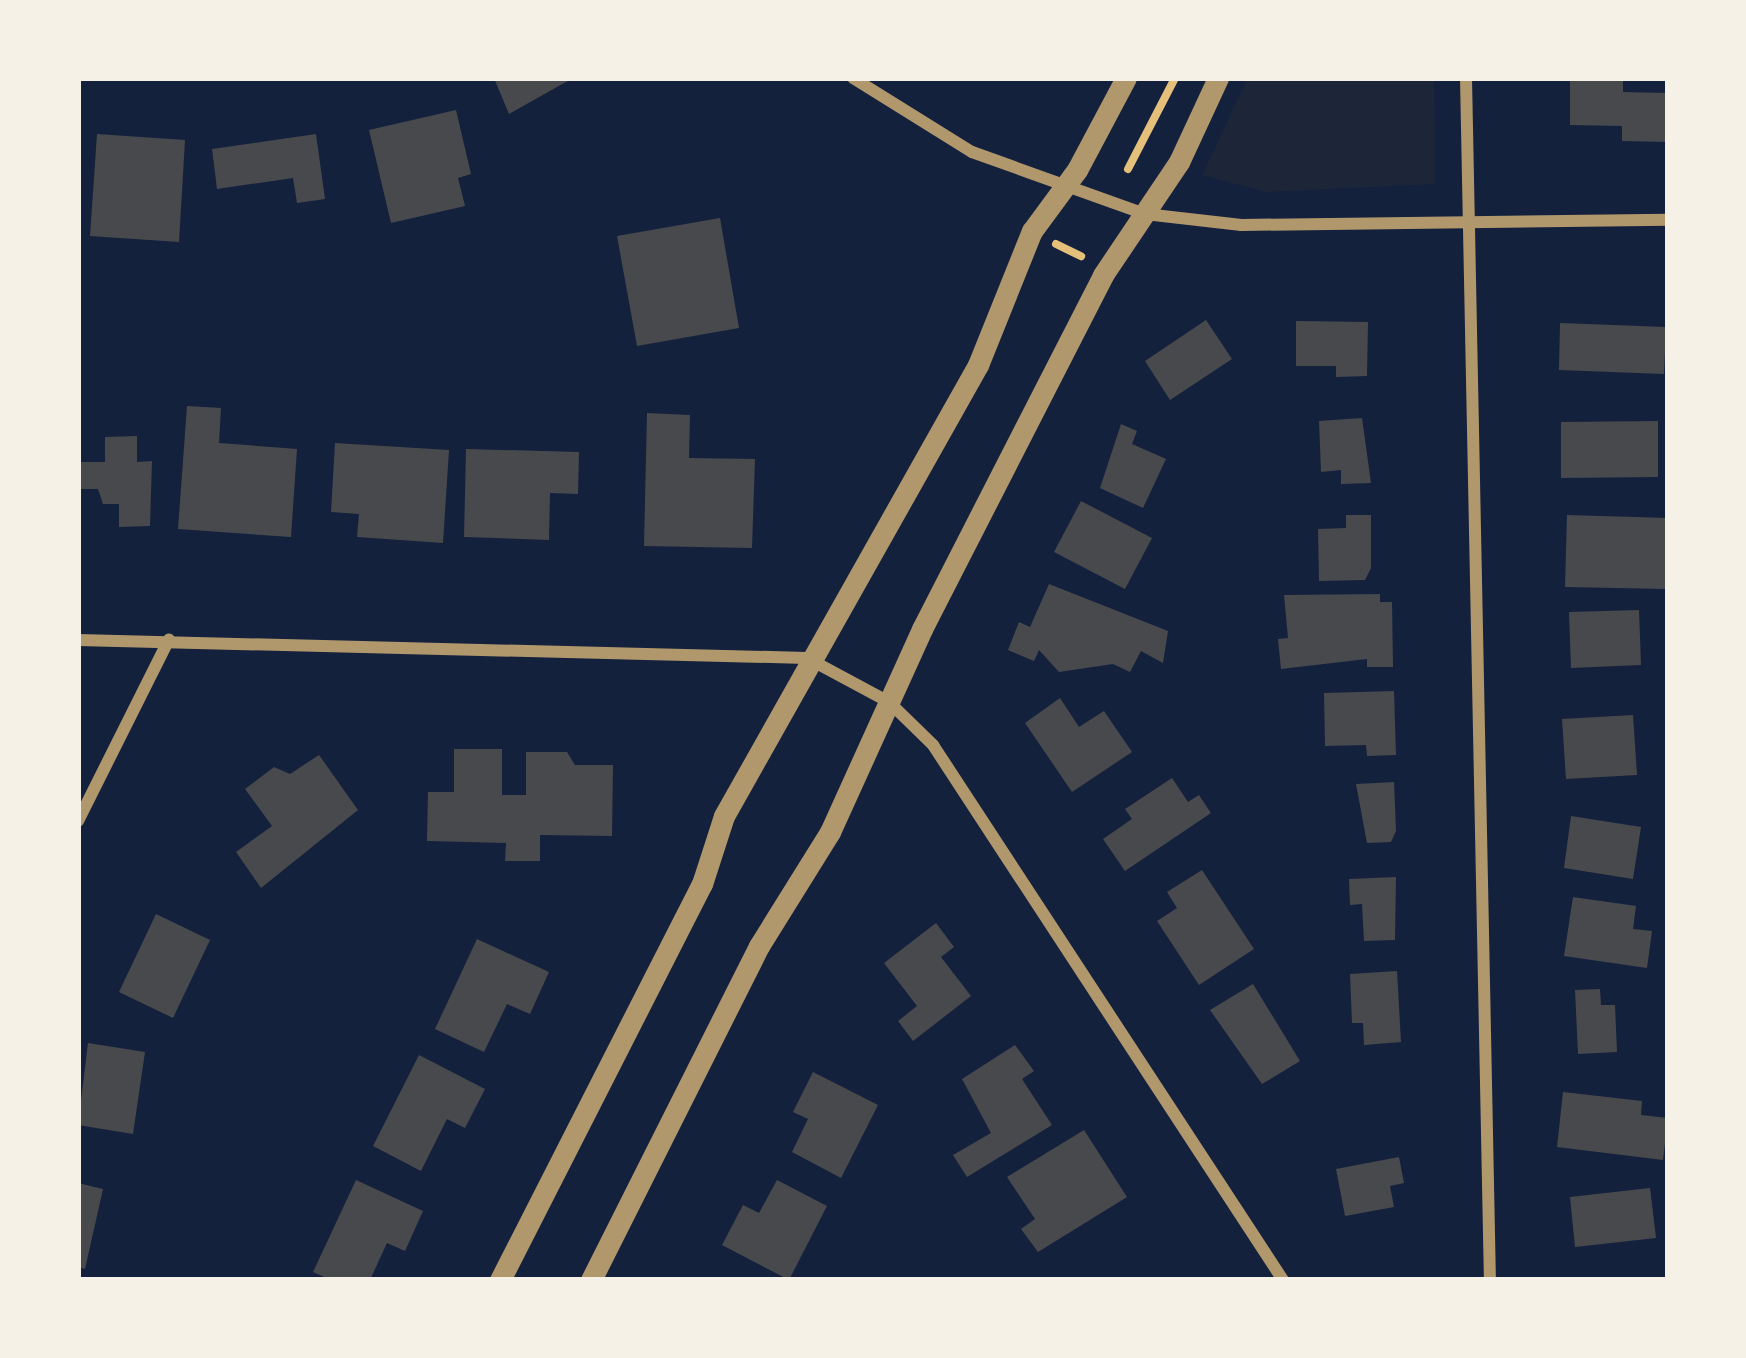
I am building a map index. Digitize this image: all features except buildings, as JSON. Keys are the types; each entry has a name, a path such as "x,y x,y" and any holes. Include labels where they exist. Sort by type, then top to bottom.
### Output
{"street":[{"path":"853,78 972,152 1064,189 1145,214 1241,224 1469,226 1668,220"},
{"path":"500,1280 696,897 724,816 807,658 920,473 977,365 1016,262 1064,189 1126,78"},
{"path":"591,1280 759,946 830,832 889,702 1103,275 1145,214 1218,78"},
{"path":"1466,78 1490,1280"},
{"path":"78,821 169,638"},
{"path":"78,640 169,638 807,658 889,702 933,746 1282,1280"}],"path":[{"path":"1128,169 1174,78"}],"shaded area":[{"path":"1248,78 1434,78 1435,184 1266,192 1202,175"}]}
